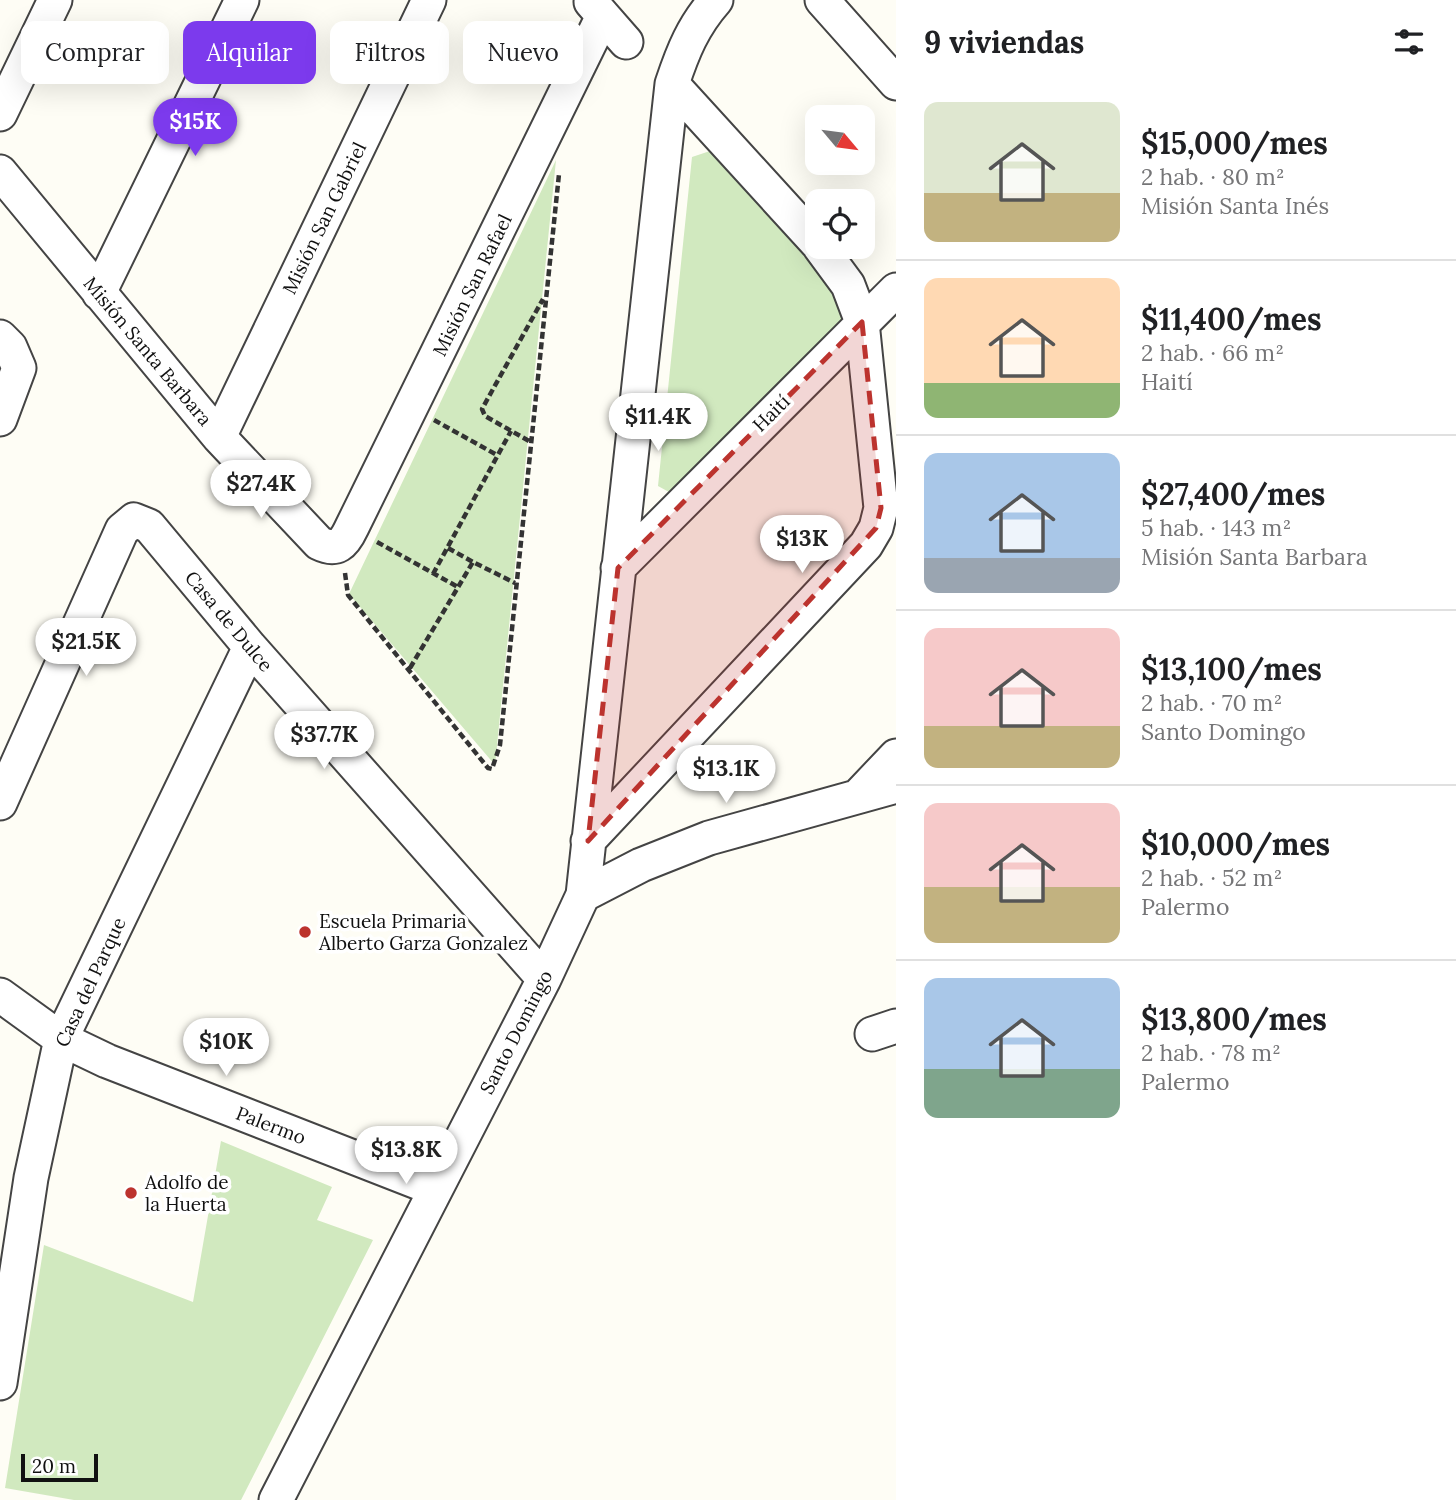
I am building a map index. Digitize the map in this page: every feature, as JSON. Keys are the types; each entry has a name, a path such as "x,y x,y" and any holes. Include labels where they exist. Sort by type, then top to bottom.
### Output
{"street":[{"path":"0,114 55,0"},
{"path":"99,293 242,0"},
{"name":"Misión San Gabriel","path":"219,437 429,0"},
{"name":"Santo Domingo","path":"275,1500 544,979 583,895 672,84 685,45 698,21 716,0"},
{"path":"822,0 893,76"},
{"path":"596,8 626,42"},
{"name":"Misión San Rafael","path":"342,541 411,408 540,145 596,8"},
{"path":"672,84 805,230"},
{"name":"Misión Santa Barbara","path":"0,172 219,437 319,543 342,541"},
{"path":"588,841 866,545 876,528 881,508 885,440 862,322 848,285 829,259"},
{"name":"Haití","path":"618,568 896,290"},
{"path":"0,337 10,346 19,368 18,379 0,419"},
{"name":"Casa de Dulce","path":"0,803 122,530 134,520 149,526 250,647 544,979"},
{"name":"Casa del Parque","path":"0,1383 31,1178 61,1039 250,647"},
{"path":"859,796 896,757"},
{"path":"583,895 641,865 709,838 896,786"},
{"name":"Palermo","path":"0,995 61,1039 107,1061 435,1189"}],"path":[{"path":"458,587 433,574 342,541 348,595 410,668 488,768 492,769 500,745 529,440 560,164 556,153 540,145"},
{"path":"529,440 485,416 482,409 545,295"},
{"path":"411,408 497,455"},
{"path":"433,574 511,431"},
{"path":"448,548 516,583"},
{"path":"410,668 473,562"}],"highlighted area":[{"path":"862,322 881,508 876,528 588,841 618,568"}],"green space":[{"path":"713,150 805,255 805,259 809,259 845,300 844,324 678,497 658,486 692,157"},
{"path":"556,160 495,765 349,594"},
{"path":"221,1141 332,1187 317,1220 373,1240 241,1500 74,1500 5,1488 44,1245 193,1302"}],"place":[{"name":"Escuela Primaria Alberto Garza Gonzalez","path":"305,932"},
{"name":"Adolfo de la Huerta","path":"131,1193"}]}
